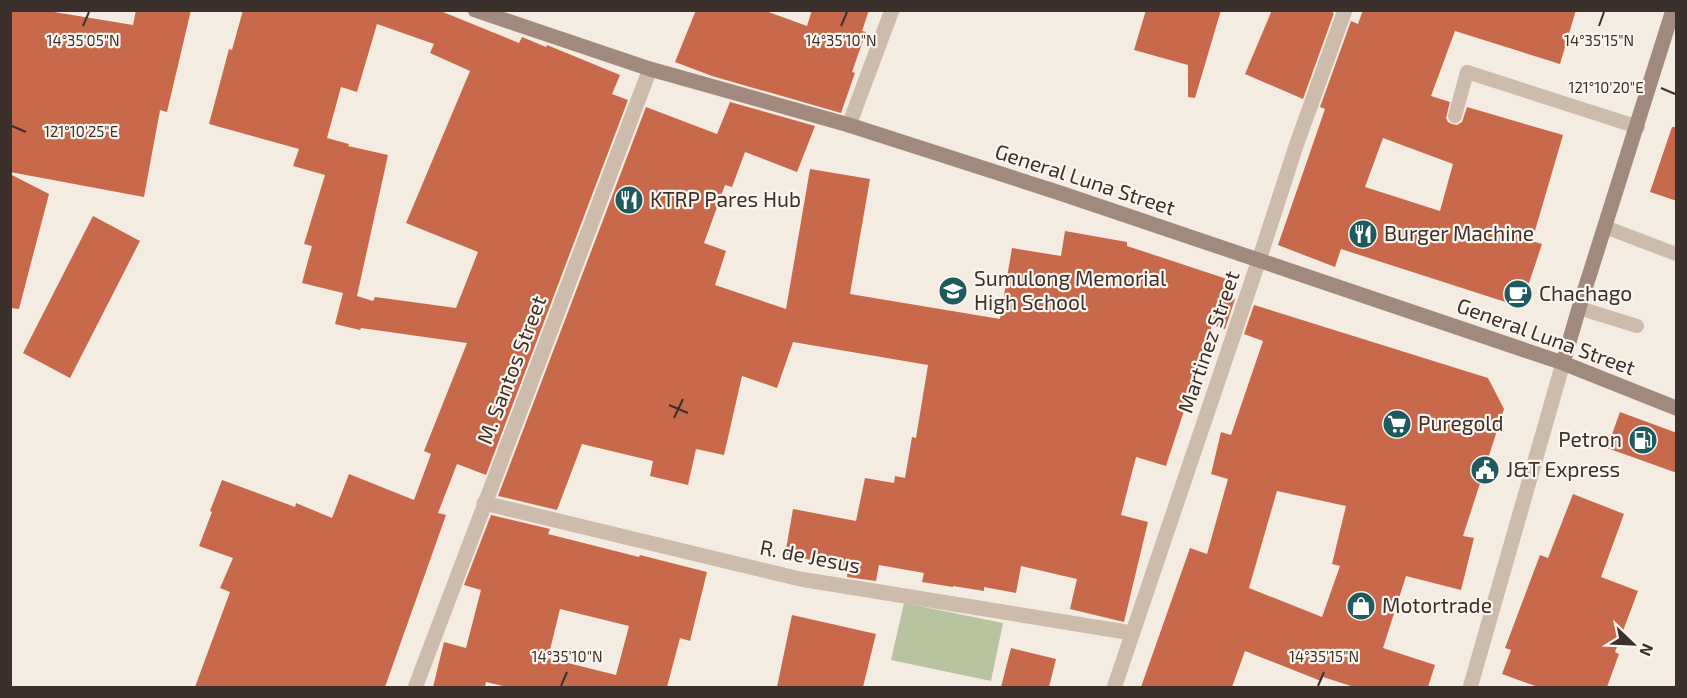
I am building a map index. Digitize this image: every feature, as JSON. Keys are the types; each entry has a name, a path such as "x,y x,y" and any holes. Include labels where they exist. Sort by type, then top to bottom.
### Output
{"main road":[{"name":"General Luna Street","path":"475,10 650,69 849,125 1259,260 1563,363 1677,408"},
{"path":"1563,363 1673,10"}],"street":[{"path":"849,125 892,10"},
{"name":"Martinez Street","path":"1114,687 1297,143 1345,10"},
{"name":"M. Santos Street","path":"415,687 650,69"},
{"path":"1470,687 1563,363"},
{"name":"R. de Jesus","path":"484,503 800,579 1132,633"}],"lane":[{"path":"1455,116 1467,72 1638,127"},
{"path":"1605,227 1677,254"},
{"path":"1579,308 1637,326"}],"green space":[{"path":"904,603 1003,623 991,681 891,660"}],"building":[{"path":"10,10 42,10 133,25 136,10 191,10 167,112 160,110 144,197 10,172"},
{"path":"243,10 438,10 519,43 522,37 620,75 612,94 628,100 486,475 457,464 438,513 446,515 385,687 195,687 230,592 220,588 233,558 199,546 222,480 295,507 296,503 332,518 349,474 414,500 431,454 424,451 467,343 361,328 360,330 335,324 343,293 302,283 312,246 304,244 325,175 293,166 299,149 209,124 229,49 232,50","holes":["377,24 434,44 430,53 470,71 406,223 478,252 456,308 375,297 373,301 357,296 388,155 348,146 349,144 327,138 341,87 357,92"]},
{"path":"696,10 763,10 807,26 812,10 869,10 862,31 866,32 852,72 855,73 841,113 712,76 675,62"},
{"path":"1146,10 1221,10 1195,98 1188,97 1188,65 1134,50"},
{"path":"1272,10 1327,10 1334,13 1303,99 1245,74"},
{"path":"1363,10 1576,10 1560,64 1455,31 1431,96 1450,102 1446,118 1452,124 1457,125 1462,122 1467,107 1563,135 1532,241 1542,244 1521,307 1341,249 1335,267 1278,245 1325,109 1320,107 1351,21 1358,24","holes":["1383,138 1453,164 1440,211 1365,187"]},
{"path":"730,102 815,126 797,172 745,152 732,187 725,185 704,243 726,251 715,285 786,309 810,169 870,179 850,294 1000,319 1012,248 1061,256 1065,231 1127,242 1127,246 1227,279 1222,295 1235,299 1225,329 1212,325 1166,466 1136,457 1121,515 1148,522 1124,622 1070,609 1077,579 1021,566 1016,593 984,587 984,591 922,582 924,573 879,565 876,581 847,577 848,567 785,555 793,509 856,521 865,478 894,483 895,476 905,478 912,437 916,438 928,365 793,342 777,388 742,376 724,455 696,449 688,485 650,476 653,461 582,444 557,510 498,496 646,107 717,134"},
{"path":"1672,127 1677,127 1677,201 1650,192"},
{"path":"10,174 49,194 19,309 10,308"},
{"path":"93,216 140,241 70,378 23,353"},
{"path":"1254,305 1488,378 1504,409 1463,536 1474,538 1461,590 1406,576 1383,648 1435,665 1428,687 1354,687 1323,677 1321,681 1245,651 1232,687 1141,687 1190,548 1207,554 1228,479 1211,474 1221,432 1231,435 1263,341 1244,334","holes":["1277,491 1346,506 1332,564 1340,566 1322,617 1249,588"]},
{"name":"Petron","path":"1620,412 1677,433 1677,473 1607,448"},
{"path":"1573,494 1624,514 1601,577 1638,591 1615,652 1619,654 1607,687 1538,687 1502,674 1511,650 1505,648 1540,555 1548,558"},
{"path":"491,515 550,529 548,534 707,572 690,641 680,638 667,687 507,687 486,682 485,687 433,687 444,642 466,648 481,590 464,585","holes":["560,609 629,626 616,675 548,658"]},
{"path":"792,615 876,634 863,687 777,687"},
{"path":"1011,648 1056,659 1049,687 1001,687"}],"place":[{"name":"KTRP Pares Hub","path":"629,200"},
{"name":"Burger Machine","path":"1363,234"},
{"name":"Sumulong Memorial High School","path":"953,291"},
{"name":"Chachago","path":"1518,294"},
{"name":"Puregold","path":"1397,424"},
{"name":"Petron","path":"1643,440"},
{"name":"J&T Express","path":"1485,470"},
{"name":"Motortrade","path":"1361,606"}]}
